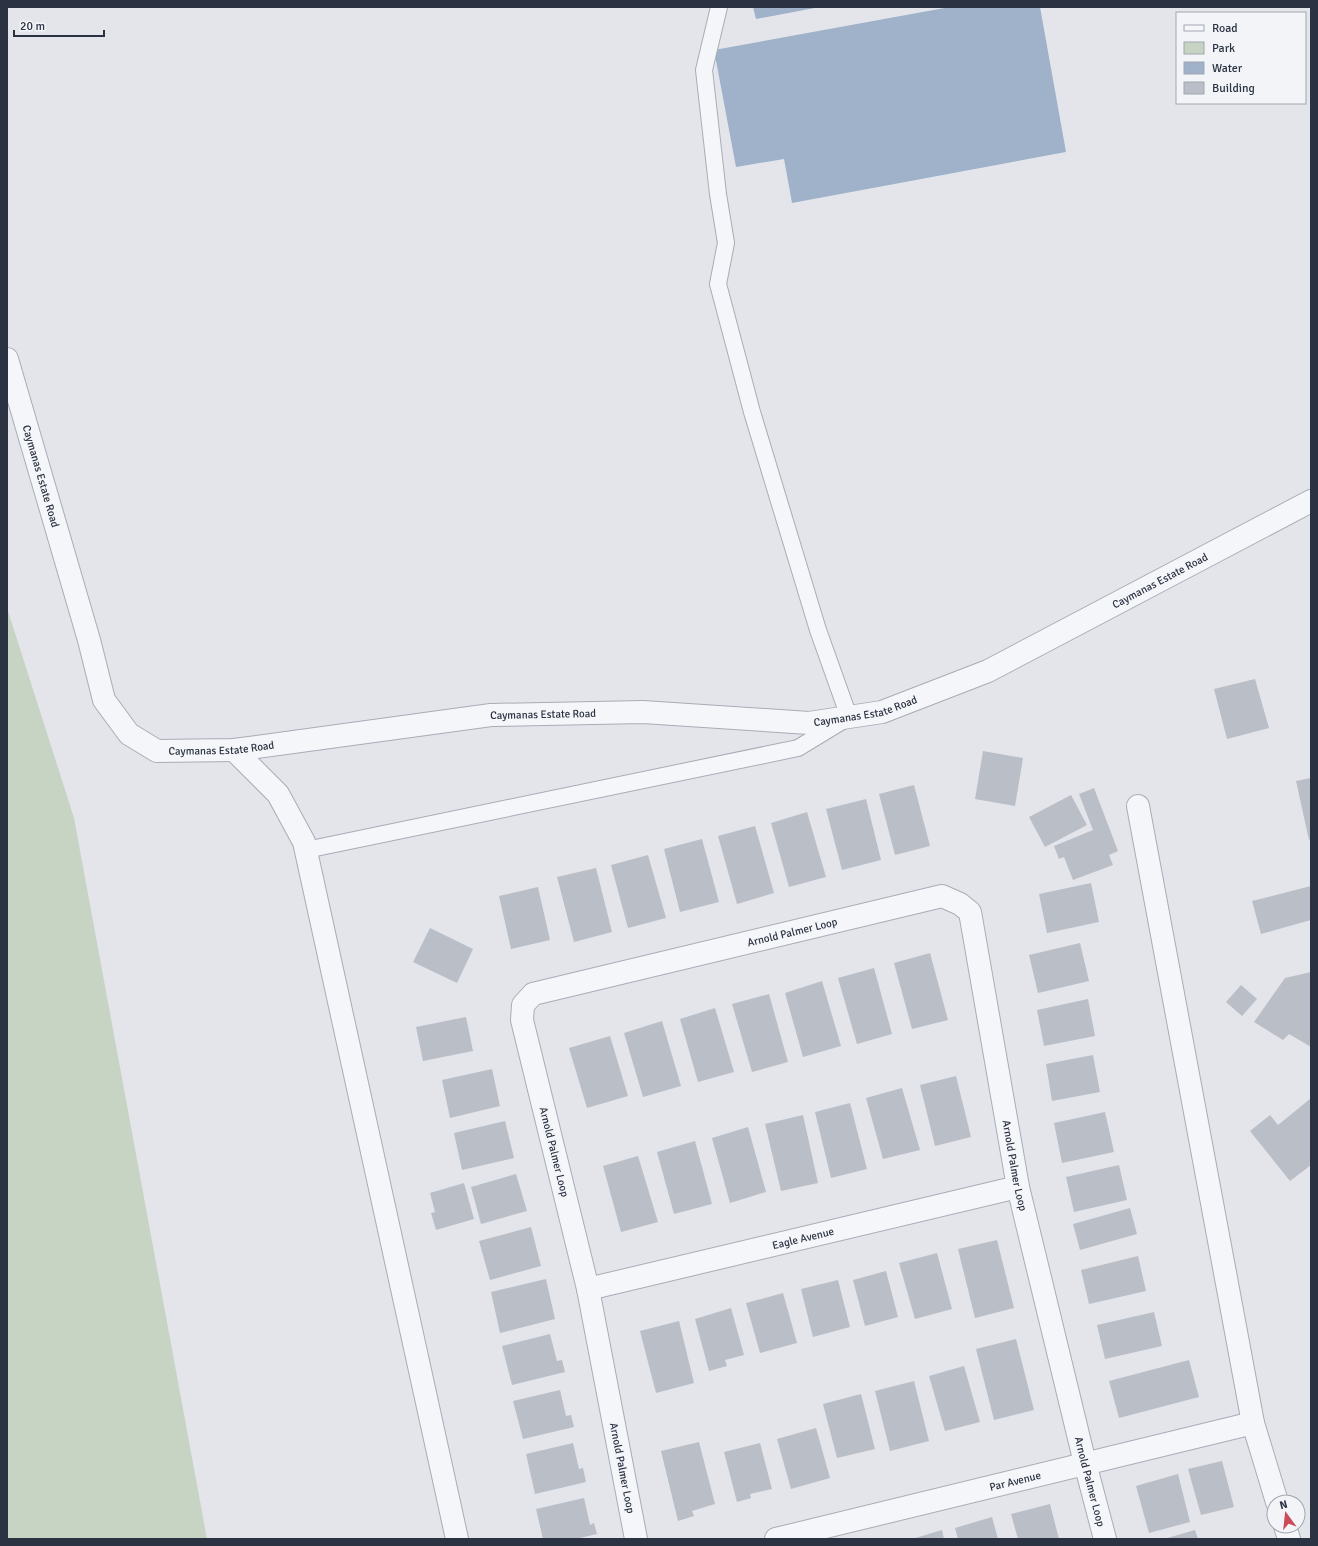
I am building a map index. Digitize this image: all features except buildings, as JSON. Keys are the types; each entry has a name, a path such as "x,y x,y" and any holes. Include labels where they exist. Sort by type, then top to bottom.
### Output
{"street":[{"name":"Caymanas Estate Road","path":"7,359 89,640 104,700 129,734 157,751 234,750 491,715 643,712 809,723 882,712 988,671 1311,501"},
{"path":"234,750 278,794 304,842 458,1539"},
{"path":"1138,806 1253,1423 1275,1494"},
{"name":"Arnold Palmer Loop","path":"636,1539 588,1290 522,1020 523,1005 532,994 942,896 960,904 970,912 1018,1187 1105,1539"},
{"name":"Eagle Avenue","path":"588,1290 1018,1187"},
{"name":"Par Avenue","path":"776,1539 1253,1423"}],"lane":[{"path":"306,850 798,748 849,717 818,630 752,412 718,284 726,243 718,194 704,70 719,7"}],"green space":[{"path":"7,608 74,818 207,1539 7,1539"}],"water":[{"path":"753,7 820,7 756,19"},
{"path":"950,7 1040,7 1066,152 792,203 784,159 736,167 714,50"}]}
